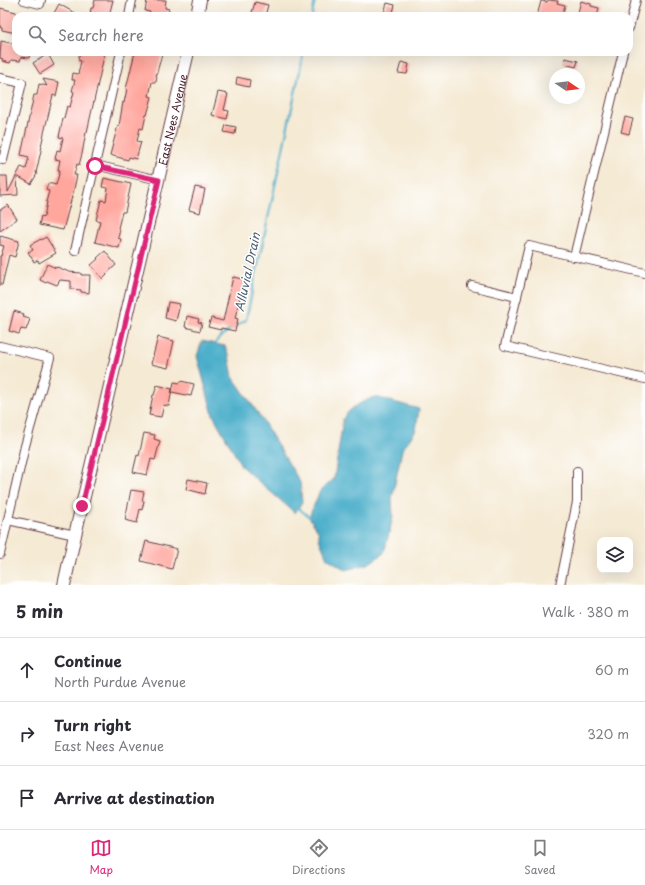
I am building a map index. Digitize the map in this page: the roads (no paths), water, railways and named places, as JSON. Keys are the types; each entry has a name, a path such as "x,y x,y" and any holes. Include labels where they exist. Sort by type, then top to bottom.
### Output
{"main road":[{"path":"198,12 200,0"},
{"name":"East Nees Avenue","path":"64,585 187,56"}],"street":[{"path":"24,0 40,2"},
{"path":"130,12 132,0"},
{"path":"633,12 636,0"},
{"path":"75,251 120,56"},
{"path":"574,257 622,56"},
{"path":"0,78 22,83 2,160"},
{"path":"95,166 159,180"},
{"path":"645,273 529,246 505,346 645,379"},
{"path":"472,286 517,297"},
{"path":"0,346 50,358 27,439 0,554"},
{"path":"560,585 577,502 577,471"},
{"path":"8,520 75,535"}],"water":[{"path":"202,341 225,346 229,356 233,377 262,419 300,482 302,502 295,513 242,467 213,415 197,356"},
{"path":"374,397 419,409 416,430 402,450 392,498 393,517 384,553 368,564 346,570 327,558 319,539 319,533 309,517 320,491 334,479 343,419 353,408"}],"waterway":[{"name":"Alluvial Drain","path":"313,12 315,0"},
{"name":"Alluvial Drain","path":"214,346 223,335 246,320 303,56"},
{"name":"Alluvial Drain","path":"296,506 309,517 312,517"}]}
